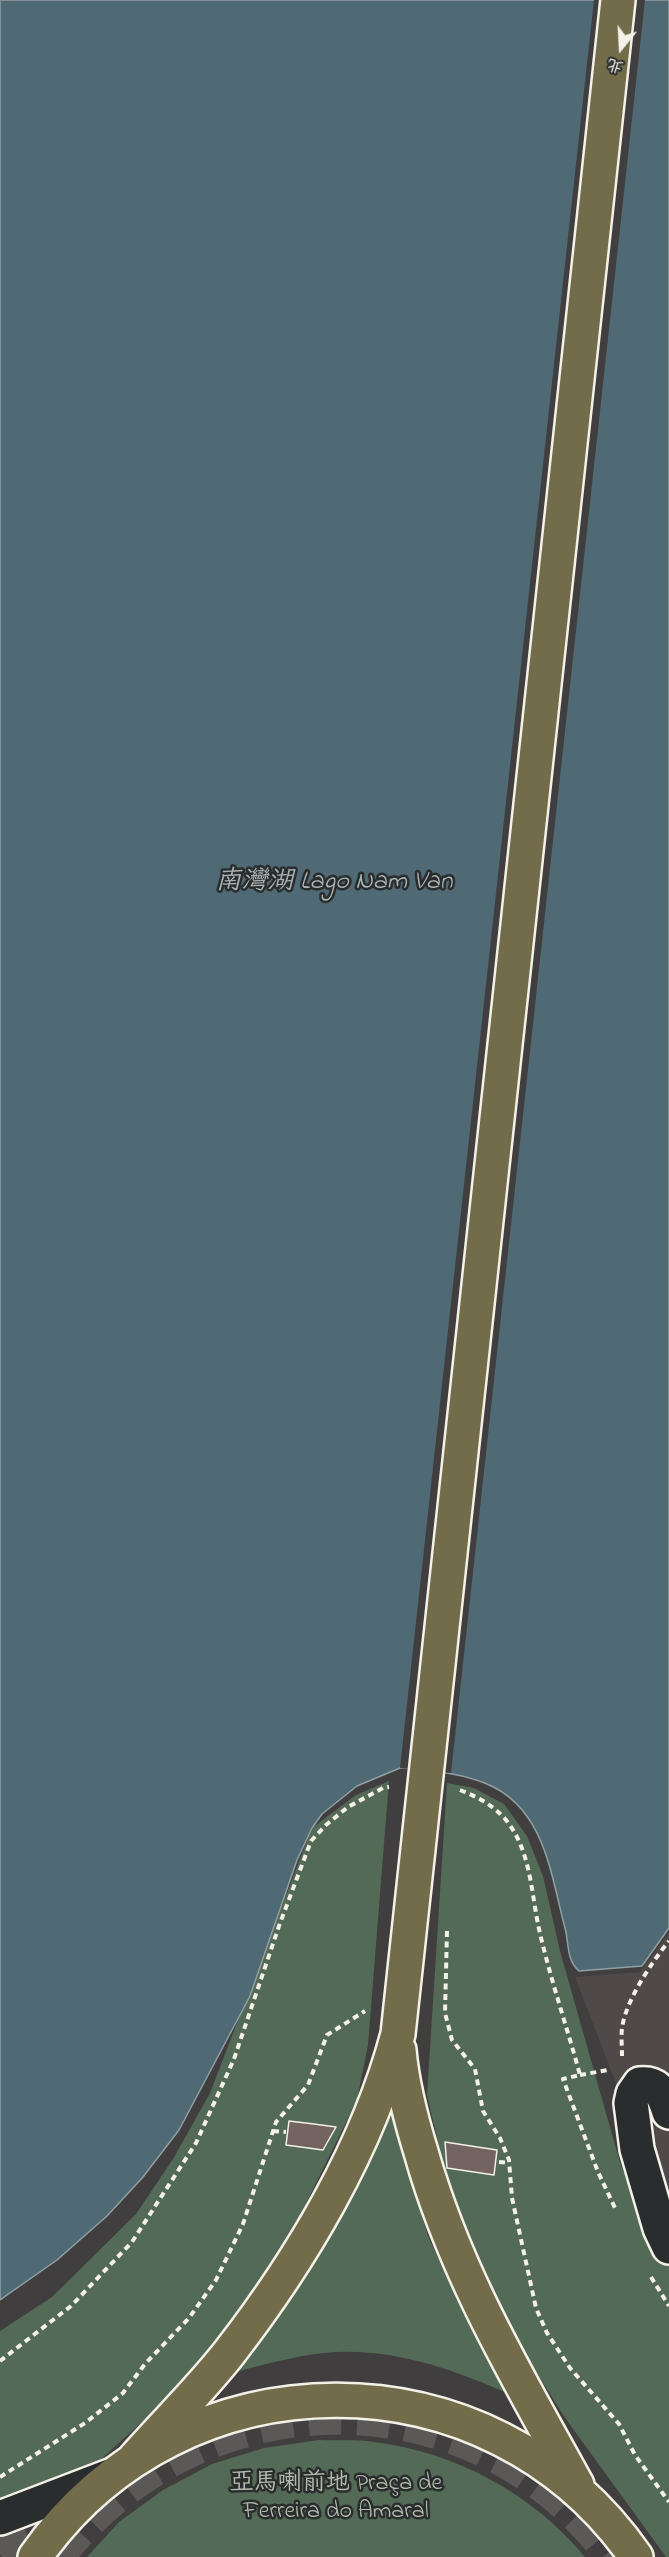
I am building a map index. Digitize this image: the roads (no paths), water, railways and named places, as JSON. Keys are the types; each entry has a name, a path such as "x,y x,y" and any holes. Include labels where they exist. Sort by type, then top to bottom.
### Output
{"main road":[{"path":"34,2557 66,2517 123,2467 228,2354 288,2269 343,2174 370,2118 386,2078 398,2034 438,1778 618,0"},
{"path":"398,2034 401,2079 412,2122 430,2186 466,2278 507,2360 584,2498"},
{"path":"123,2467 188,2430 246,2410 306,2400 366,2400 426,2411 484,2431 537,2460 584,2498 612,2526 636,2557"}],"lane":[{"path":"669,2112 658,2088 649,2083 640,2084 633,2094 631,2103 637,2149 654,2207 669,2247"},
{"path":"0,2518 123,2467"}],"water":[{"name":"南灣湖 Lago Nam Van","path":"0,0 669,0 669,1928 642,1966 579,1971 570,1956 555,1887 542,1846 522,1809 506,1795 487,1784 467,1777 405,1768 357,1786 322,1814 312,1828 297,1860 250,1996 179,2130 143,2177 107,2216 57,2260 0,2300"}],"tunnel":[{"path":"58,2557 116,2497 184,2454 258,2427 336,2418 413,2426 487,2452 554,2496 612,2557"},
{"path":"0,2554 68,2520"}],"park label":[{"name":"亞馬喇前地 Praça de Ferreira do Amaral","path":"336,2499"}]}
